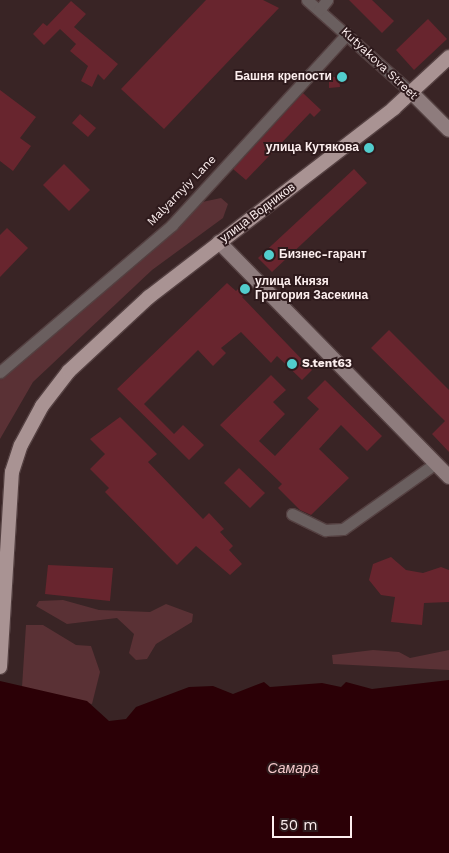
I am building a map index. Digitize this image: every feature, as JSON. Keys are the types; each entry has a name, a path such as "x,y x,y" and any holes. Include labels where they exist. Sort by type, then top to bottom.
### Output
{"main road":[{"name":"улица Водников","path":"0,667 12,472 38,414 69,371 149,297 412,93 449,57"},
{"name":"Kutyakova Street","path":"412,93 449,130"},
{"path":"219,242 433,465 449,477"}],"street":[{"name":"Kutyakova Street","path":"307,0 412,93"},
{"path":"319,10 327,0"},
{"name":"Malyarnyiy Lane","path":"0,372 172,225 347,34"},
{"path":"292,514 326,530 344,530 433,465"}],"shaded area":[{"path":"221,198 228,204 223,218 152,270 33,382 0,439 0,376 49,339 188,205"},
{"path":"63,600 99,610 150,612 166,604 193,614 192,622 156,644 147,659 136,660 129,653 134,634 117,618 67,624 36,606 39,601"},
{"path":"26,625 43,625 76,645 91,646 100,672 92,704 22,687"},
{"path":"373,650 399,652 410,658 449,650 449,670 333,664 332,655"}],"water":[{"name":"Самара","path":"449,680 449,853 0,853 0,681 87,701 109,721 126,719 136,707 189,687 213,686 233,694 264,682 270,687 322,683 341,687 346,682 372,689"}],"building":[{"path":"206,0 263,0 279,8 164,129 121,89"},
{"path":"349,0 372,0 394,21 382,33"},
{"path":"71,1 86,14 74,27 118,64 104,80 98,74 92,87 81,81 88,66 70,51 76,44 60,29 44,45 33,34 43,23 47,26"},
{"path":"428,19 447,39 414,70 396,50"},
{"path":"329,77 339,77 340,87 329,88"},
{"path":"0,90 36,117 20,138 31,146 13,171 0,161"},
{"path":"303,93 321,110 314,117 310,113 246,180 233,169"},
{"path":"80,114 96,128 88,137 72,123"},
{"path":"64,164 90,190 69,211 43,185"},
{"path":"354,169 367,183 272,272 258,258"},
{"path":"7,228 28,248 0,277 0,235"},
{"path":"227,283 236,291 243,284 249,291 242,297 312,370 302,380 277,356 271,363 241,332 221,348 226,353 213,366 198,350 144,404 174,434 183,425 204,445 189,460 117,389"},
{"path":"389,330 449,390 449,452 432,434 445,421 371,348"},
{"path":"271,375 286,390 273,402 285,414 259,441 275,456 319,409 307,398 325,380 382,436 367,451 341,425 319,449 349,478 311,515 300,510 278,488 282,484 220,425"},
{"path":"120,417 157,454 148,462 203,519 209,513 224,529 220,532 233,546 229,550 242,564 230,575 196,546 177,565 105,492 109,488 90,469 105,454 90,439"},
{"path":"239,468 265,493 250,508 224,483"},
{"path":"391,557 406,570 423,573 441,567 449,570 449,602 424,603 422,625 391,622 395,597 381,595 369,580 373,564"},
{"path":"48,565 113,568 110,601 45,594"}],"place":[{"name":"Башня крепости","path":"342,77"},
{"name":"улица Кутякова","path":"369,148"},
{"name":"Бизнес-гарант","path":"269,255"},
{"name":"улица Князя Григория Засекина","path":"245,289"},
{"name":"S.tent63","path":"292,364"}]}
